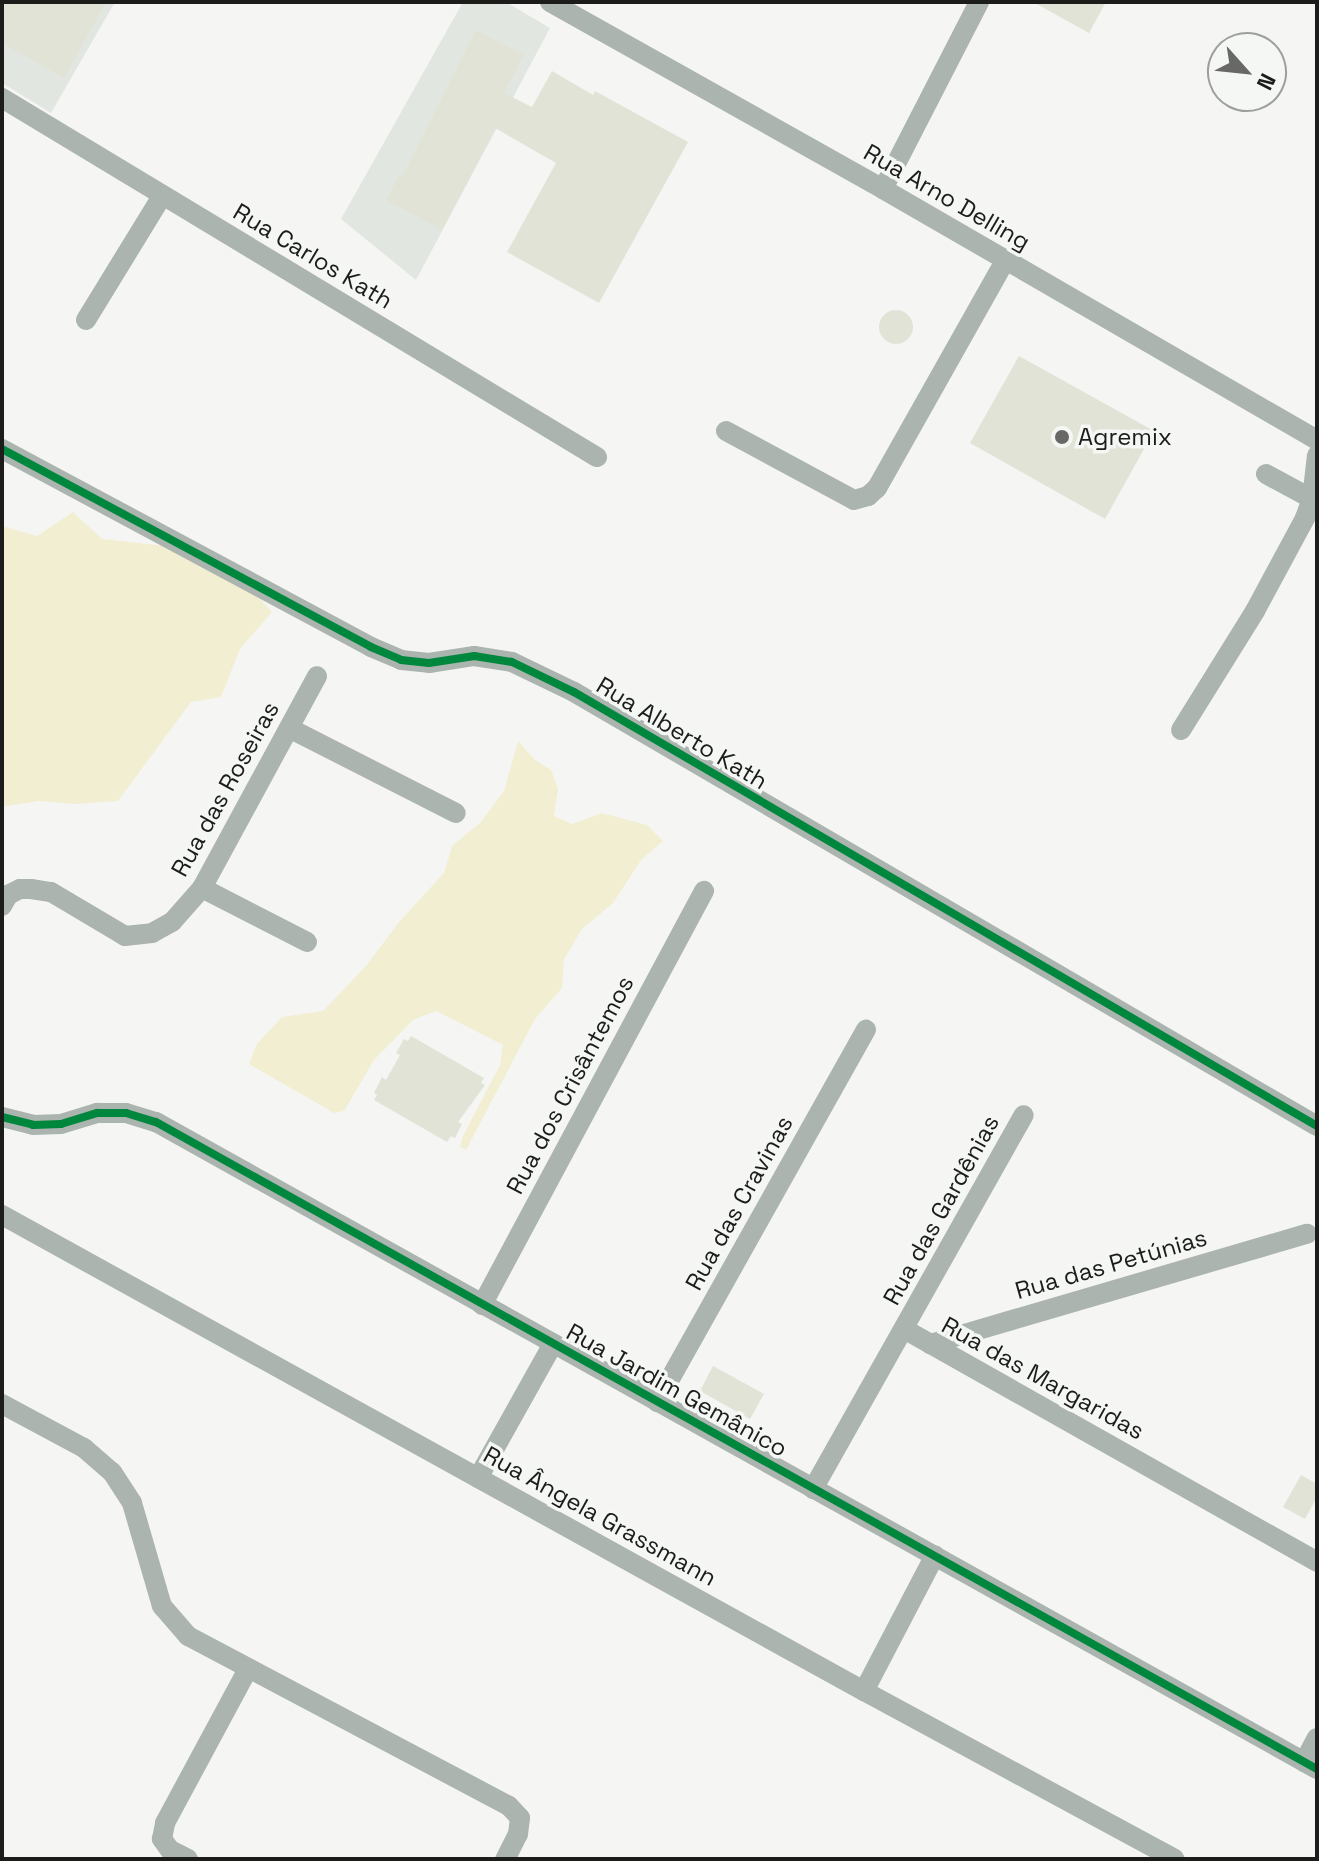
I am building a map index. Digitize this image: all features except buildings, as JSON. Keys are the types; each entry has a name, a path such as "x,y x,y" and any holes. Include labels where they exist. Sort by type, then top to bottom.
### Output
{"street":[{"name":"Rua Arno Delling","path":"550,2 883,189 1317,440"},
{"path":"883,189 979,2"},
{"name":"Rua Carlos Kath","path":"2,98 597,457"},
{"path":"86,320 162,196"},
{"path":"726,431 854,500 868,496 877,488 1005,261"},
{"name":"Rua Alberto Kath","path":"2,449 371,647 401,660 429,663 474,656 512,662 574,692 1317,1126"},
{"path":"1181,730 1255,611 1312,499 1317,455"},
{"path":"1266,474 1312,499"},
{"name":"Rua das Roseiras","path":"2,906 8,895 20,889 51,892 125,936 152,933 172,922 202,888 317,676"},
{"path":"289,728 456,813"},
{"path":"202,888 307,942"},
{"name":"Rua dos Crisântemos","path":"482,1305 704,891"},
{"name":"Rua das Cravinas","path":"657,1402 866,1030"},
{"name":"Rua Jardim Gemânico","path":"2,1117 33,1125 61,1124 97,1113 126,1113 156,1122 1310,1766"},
{"name":"Rua das Gardênias","path":"904,1329 1024,1115"},
{"name":"Rua Ângela Grassmann","path":"2,1215 864,1691 1175,1859"},
{"name":"Rua das Petúnias","path":"930,1344 1307,1234"},
{"name":"Rua das Margaridas","path":"813,1489 904,1329 1317,1562"},
{"path":"478,1478 553,1344"},
{"path":"2,1404 84,1448 112,1472 132,1503 162,1606 188,1636 509,1806 520,1818 518,1834 505,1859"},
{"path":"864,1691 935,1555"},
{"path":"188,1859 170,1850 162,1839 165,1823 248,1669"},
{"path":"1310,1766 1317,1738"}],"shaded area":[{"path":"2,2 115,2 51,113 2,83"},
{"path":"463,2 506,2 550,28 416,280 341,219"},
{"path":"73,512 102,539 166,546 253,591 272,612 240,649 221,697 191,702 118,801 75,804 38,801 2,807 2,526 37,536"},
{"path":"518,741 535,760 551,770 558,789 554,816 572,824 602,813 647,825 663,841 641,860 613,903 582,929 564,959 562,988 535,1019 466,1150 460,1147 463,1136 500,1065 503,1045 436,1011 413,1020 374,1060 344,1111 334,1113 249,1064 257,1044 282,1017 323,1011 366,966 399,922 444,873 452,846 480,823 504,791"}],"cycle path":[{"path":"2,449 371,647 401,660 429,663 474,656 512,662 574,692 1317,1126"},
{"path":"2,1117 33,1125 61,1124 97,1113 126,1113 156,1122 1317,1769"}],"place":[{"name":"Agremix","path":"1062,437"}]}
